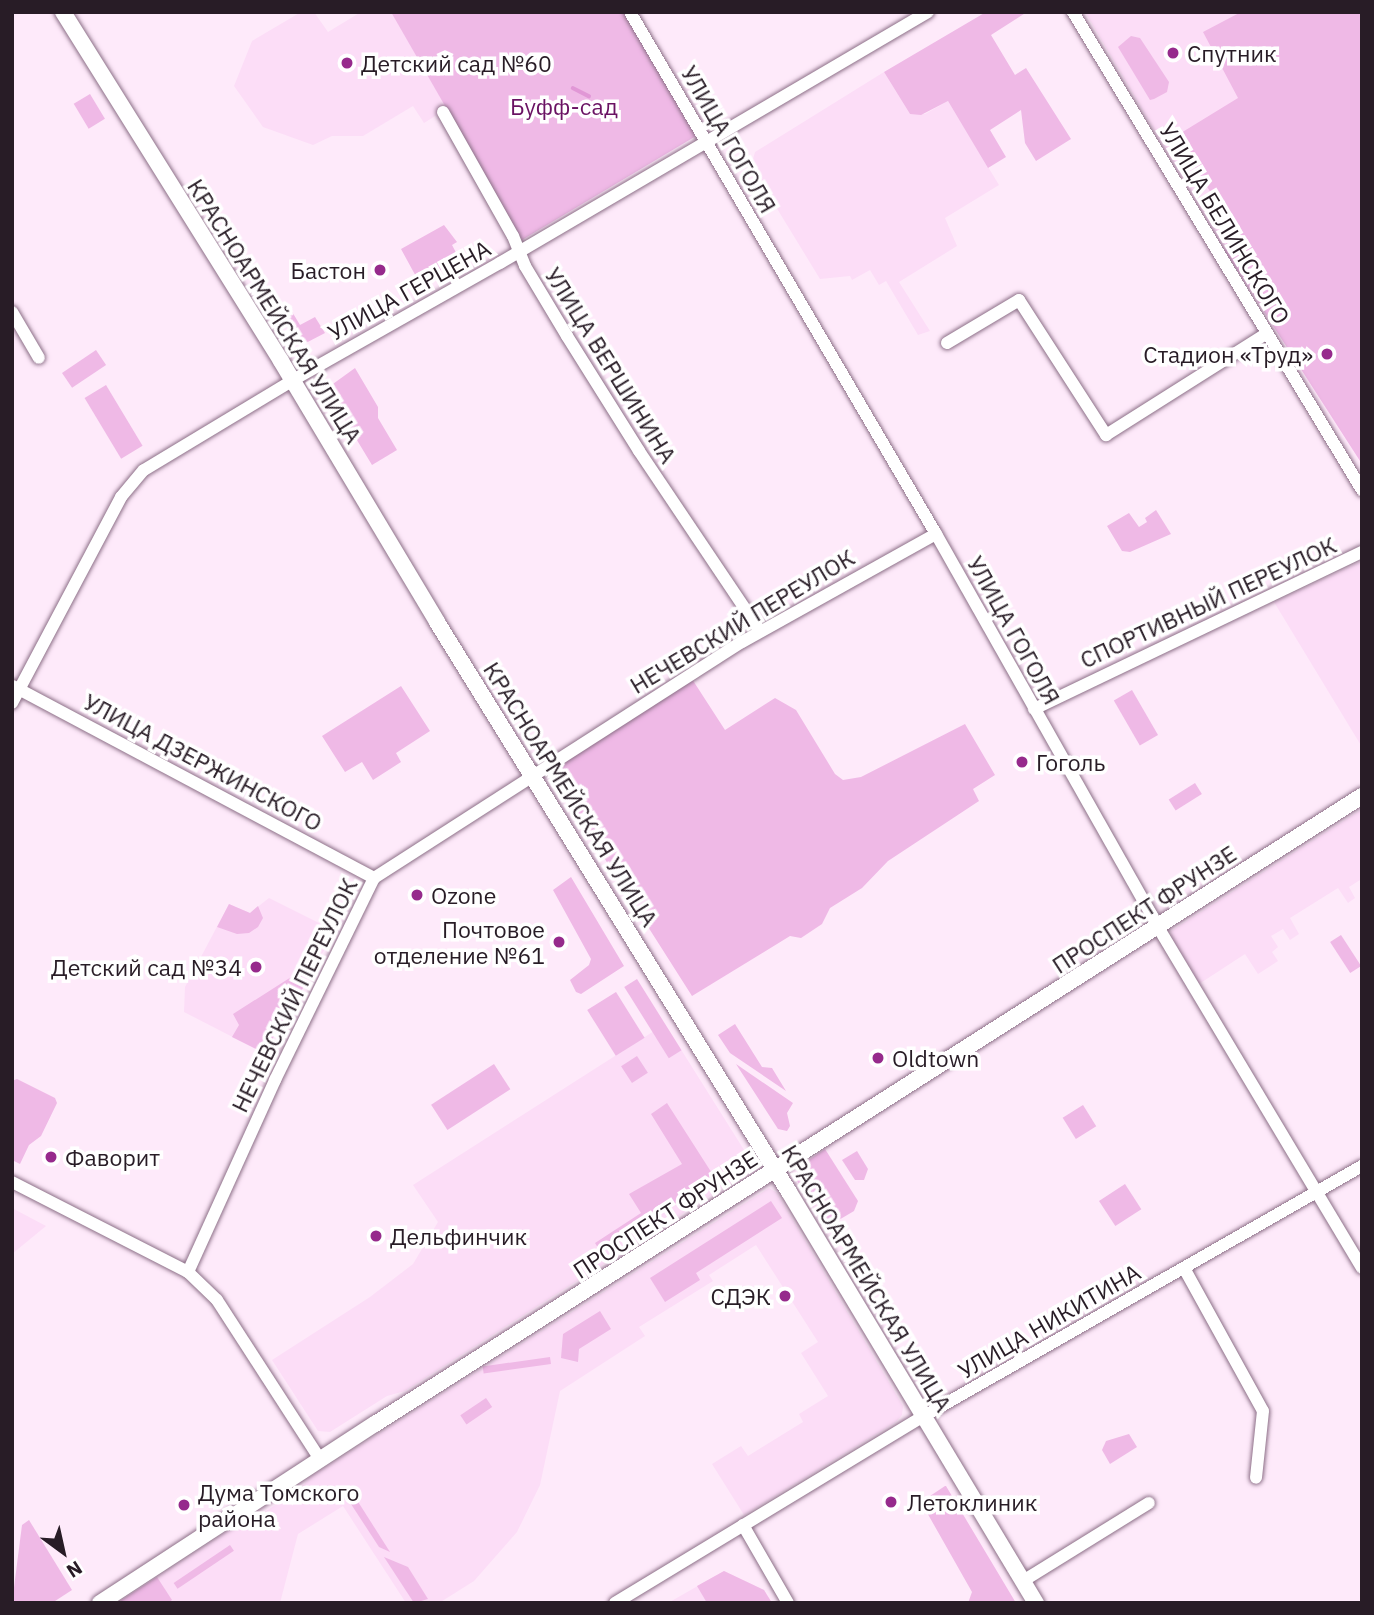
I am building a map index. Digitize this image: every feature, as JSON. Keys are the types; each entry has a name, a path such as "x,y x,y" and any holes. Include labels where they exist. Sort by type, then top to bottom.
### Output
{"main road":[{"name":"КРАСНОАРМЕЙСКАЯ УЛИЦА","path":"63,12 293,380 1036,1603"},
{"name":"ПРОСПЕКТ ФРУНЗЕ","path":"100,1603 320,1459 1362,796"}],"street":[{"name":"УЛИЦА ГОГОЛЯ","path":"631,12 936,534 1158,927 1362,1268"},
{"name":"УЛИЦА ГЕРЦЕНА","path":"12,703 16,688 90,551 134,478 159,460 293,380 519,252 928,12"},
{"name":"УЛИЦА БЕЛИНСКОГО","path":"1073,12 1362,490"},
{"name":"УЛИЦА ВЕРШИНИНА","path":"443,112 519,252 639,452 760,631"},
{"path":"947,343 1018,300 1106,435 1266,334"},
{"path":"12,312 38,358"},
{"name":"НЕЧЕВСКИЙ ПЕРЕУЛОК","path":"188,1272 275,1080 374,877 760,631 936,534"},
{"name":"СПОРТИВНЫЙ ПЕРЕУЛОК","path":"1034,709 1362,552"},
{"name":"УЛИЦА ДЗЕРЖИНСКОГО","path":"16,688 374,877"},
{"name":"УЛИЦА НИКИТИНА","path":"615,1603 924,1416 1362,1166"},
{"path":"12,1182 188,1272 217,1300 320,1459"},
{"path":"1184,1268 1263,1411 1256,1478"},
{"path":"1023,1581 1149,1503"},
{"path":"743,1525 789,1603"}],"shaded area":[{"name":"Детский сад №60","path":"301,12 314,12 328,32 361,12 421,12 469,95 424,123 413,106 363,136 332,136 313,145 263,127 234,86 252,41"},
{"name":"Стадион «Труд»","path":"1085,12 1362,12 1362,464 1225,251"},
{"path":"884,72 910,114 925,114 948,101 999,185 945,218 957,246 899,282 930,331 918,335 886,281 879,285 870,270 852,280 850,276 820,279 751,166 755,152"},
{"path":"1362,561 1362,747 1274,602"},
{"path":"1362,809 1362,882 1360,880 1349,887 1355,898 1348,903 1338,888 1290,918 1299,934 1290,940 1283,929 1271,936 1278,947 1272,952 1278,961 1258,974 1245,954 1199,984 1172,938 1171,931"},
{"name":"Детский сад №34","path":"269,898 327,927 333,935 264,1053 184,1012 185,987 229,904 250,913"},
{"path":"665,1024 751,1161 752,1169 405,1391 387,1396 330,1432 318,1431 272,1360 370,1297 413,1264 438,1222 413,1185"},
{"path":"769,1188 777,1193 903,1406 902,1415 896,1422 744,1515 712,1464 741,1446 748,1456 803,1422 799,1414 828,1396 801,1353 818,1342 756,1245 709,1275 713,1281 639,1327 645,1336 560,1391 540,1485 517,1532 474,1581 439,1603 406,1603 343,1506 298,1534 280,1603 117,1603 240,1523 254,1519 300,1489 310,1477"},
{"path":"12,1208 46,1226 12,1254"},
{"path":"724,1571 764,1590 772,1603 668,1603"}],"green space":[{"name":"Буфф-сад","path":"391,12 624,12 696,136 522,240"},
{"path":"986,12 1027,12 991,35 1015,75 1026,68 1071,139 1036,161 1025,143 1021,110 990,130 1006,157 988,168 948,101 921,115 910,114 884,72"},
{"name":"Стадион «Труд»","path":"1241,12 1362,12 1362,464 1225,251 1227,245 1222,237 1229,231 1210,201 1214,198 1176,136 1238,98 1203,32"},
{"path":"1131,36 1140,38 1169,82 1167,92 1154,99 1150,100 1118,47"},
{"path":"90,94 105,119 89,129 74,104"},
{"path":"444,225 457,242 452,245 460,260 419,282 401,249"},
{"path":"288,305 300,325 315,317 325,333 300,346 278,310"},
{"path":"96,350 106,365 72,388 62,373"},
{"path":"355,368 378,407 378,418 397,450 372,465 326,389"},
{"path":"106,385 143,446 121,459 85,398"},
{"path":"1156,510 1171,534 1130,552 1122,551 1107,526 1129,513 1139,527 1147,522 1145,518"},
{"path":"692,679 725,730 775,698 796,710 835,774 843,780 861,777 965,724 995,775 973,789 979,801 888,861 862,888 830,908 822,924 801,938 790,936 692,996 561,790 557,775 568,759"},
{"path":"401,686 430,731 396,753 401,762 373,780 362,762 345,772 322,736"},
{"path":"1132,690 1158,735 1140,746 1114,700"},
{"path":"1195,783 1202,794 1176,810 1169,799"},
{"path":"571,877 624,966 581,994 576,992 570,980 589,965 591,959 553,890"},
{"path":"229,904 250,913 258,906 263,918 258,927 249,933 237,934 217,927"},
{"path":"1341,935 1361,966 1350,973 1330,942"},
{"path":"299,972 306,983 264,1053 232,1037 239,1025 233,1014"},
{"path":"637,979 682,1050 669,1058 624,987"},
{"path":"616,992 645,1038 616,1056 587,1010"},
{"path":"735,1024 762,1067 772,1068 786,1091 730,1053 718,1035"},
{"path":"637,1056 648,1073 632,1083 621,1066"},
{"path":"494,1064 510,1089 447,1130 431,1105"},
{"path":"736,1064 793,1103 787,1113 790,1126 787,1131 778,1129"},
{"path":"17,1079 55,1098 57,1103 41,1136 29,1145 20,1164 12,1160 12,1081"},
{"path":"667,1103 715,1178 600,1251 595,1243 641,1213 629,1194 682,1164 651,1114"},
{"path":"1083,1105 1096,1126 1076,1139 1063,1118"},
{"path":"825,1149 858,1201 854,1211 832,1224 822,1224 795,1177 800,1166"},
{"path":"857,1151 868,1169 864,1180 855,1180 842,1160"},
{"path":"1125,1184 1141,1209 1115,1226 1099,1201"},
{"path":"771,1201 782,1218 696,1273 700,1280 665,1302 650,1278"},
{"path":"600,1311 611,1329 579,1349 578,1362 561,1358 563,1334"},
{"path":"550,1357 551,1364 484,1373 483,1366"},
{"path":"486,1398 492,1407 466,1424 460,1415"},
{"path":"1129,1434 1137,1447 1110,1464 1102,1450 1106,1441"},
{"path":"945,1486 1016,1603 968,1603 972,1592 921,1502"},
{"path":"355,1497 390,1552 379,1547 349,1501"},
{"path":"29,1520 72,1590 52,1603 12,1603 22,1525"},
{"path":"230,1545 234,1551 178,1589 174,1583"},
{"path":"384,1557 408,1567 428,1599 414,1603"},
{"path":"724,1571 764,1590 772,1603 707,1603 697,1586"},
{"path":"157,1577 172,1600 168,1603 117,1603"}],"waterway":[{"path":"573,88 589,96"}],"place":[{"name":"Спутник","path":"1173,53"},
{"name":"Детский сад №60","path":"347,63"},
{"name":"Бастон","path":"380,270"},
{"name":"Стадион «Труд»","path":"1327,354"},
{"name":"Гоголь","path":"1022,762"},
{"name":"Ozone","path":"417,895"},
{"name":"Почтовое отделение №61","path":"559,942"},
{"name":"Детский сад №34","path":"256,967"},
{"name":"Oldtown","path":"878,1058"},
{"name":"Фаворит","path":"51,1157"},
{"name":"Дельфинчик","path":"376,1236"},
{"name":"СДЭК","path":"785,1296"},
{"name":"Летоклиник","path":"891,1502"},
{"name":"Дума Томского района","path":"184,1505"}]}
